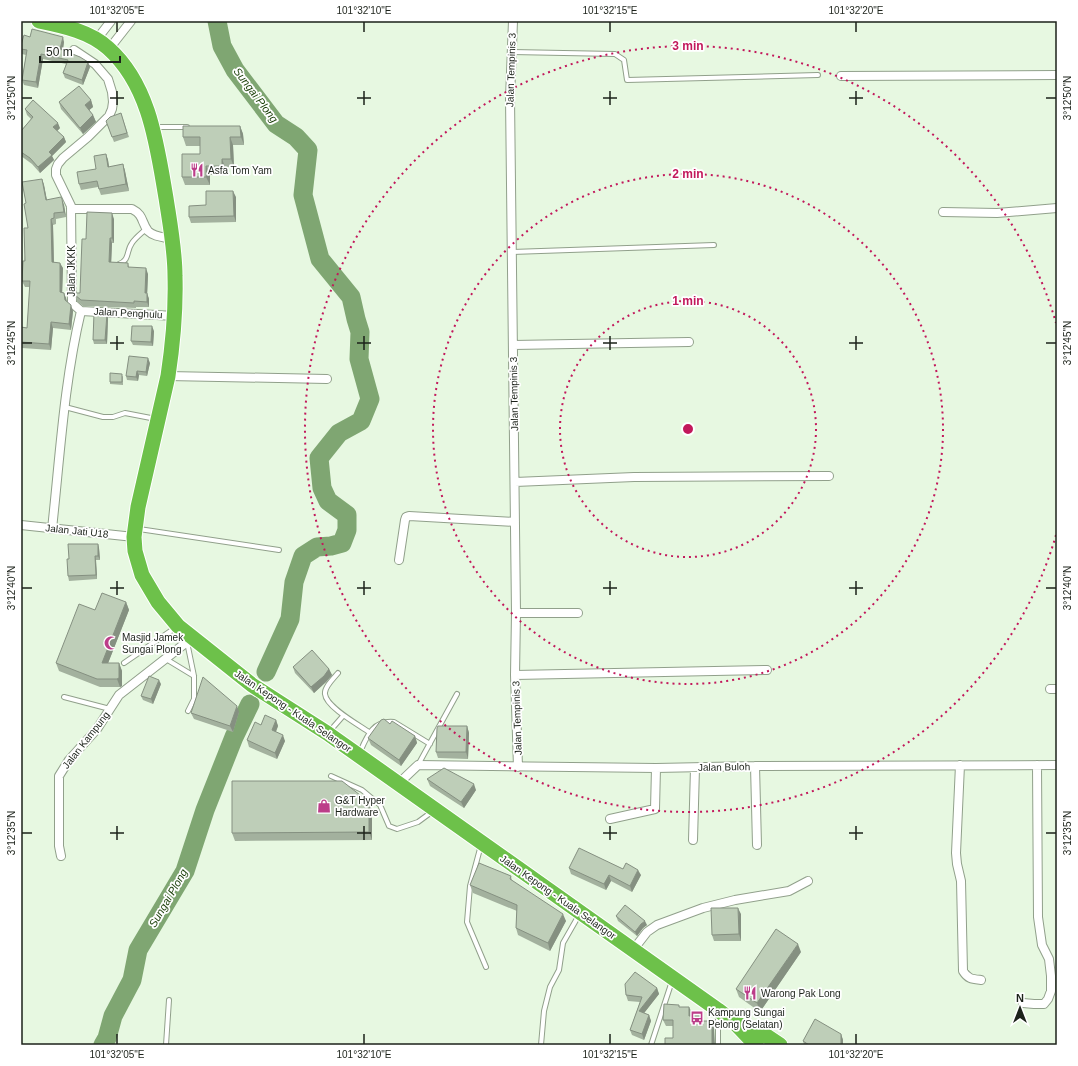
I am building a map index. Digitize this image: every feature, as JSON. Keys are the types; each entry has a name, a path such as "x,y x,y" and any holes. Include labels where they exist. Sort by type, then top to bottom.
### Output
{"highway":[{"name":"Jalan Kepong - Kuala Selangor","path":"39,21 70,28 97,39 128,69 143,99 152,127 160,162 172,238 175,276 175,316 168,376 138,507 134,532 135,551 142,575 158,602 189,640 252,685 327,733 718,1010 735,1023 756,1045"},
{"name":"Jalan Kepong - Kuala Selangor","path":"735,1023 765,1035 780,1045"}],"street":[{"path":"97,39 111,21"},
{"path":"109,49 131,21"},
{"name":"Jalan Tempinis 3","path":"513,21 510,98 515,482 515,675 518,767"},
{"name":"Jalan JKKK","path":"52,529 65,407 76,331 81,311 72,303 70,203 56,175 56,169 62,158 88,137 109,116 113,102 108,78 95,64 74,50"},
{"path":"841,76 1057,75"},
{"path":"71,209 132,208 138,212 148,231 155,236 172,238"},
{"path":"943,212 997,213 1057,208"},
{"name":"Jalan Penghulu","path":"81,311 175,316"},
{"path":"513,345 689,342"},
{"path":"168,376 327,379"},
{"path":"515,482 634,477 829,476"},
{"path":"399,560 405,520 406,517 409,516 515,522"},
{"name":"Jalan Jati U18","path":"21,525 52,529 134,532"},
{"path":"516,613 578,613"},
{"name":"Jalan Kampung","path":"61,856 59,846 59,776 68,760 97,729 119,695 189,640"},
{"path":"515,675 767,670"},
{"path":"398,784 418,765"},
{"name":"Jalan Buloh","path":"418,765 656,768 755,766 1057,765"},
{"path":"960,765 956,853 957,864 962,881 963,971 967,976 973,979 981,980"},
{"path":"1023,1003 1044,1004 1051,991 1050,965 1042,945 1038,917 1037,765"},
{"path":"755,766 757,845"},
{"path":"610,819 655,809 656,768"},
{"path":"693,840 695,768"},
{"path":"633,950 647,932 657,925 703,908 735,900 789,891 808,881"}],"lane":[{"path":"512,52 615,54 624,60 627,80 818,75"},
{"path":"152,127 191,127"},
{"path":"118,264 124,262 133,242 147,228"},
{"path":"512,252 714,245"},
{"path":"65,407 103,417 113,417 125,413 158,419"},
{"path":"134,532 279,550"},
{"path":"124,663 178,626"},
{"path":"188,711 194,700 194,676 189,640"},
{"path":"166,659 194,676"},
{"path":"338,673 326,689 325,694 327,700 343,716 369,732"},
{"path":"418,765 457,694"},
{"path":"64,697 111,709"},
{"path":"327,733 343,716"},
{"path":"358,755 369,732 382,723 388,722 394,722 430,744"},
{"path":"332,776 362,790 380,805 389,826 397,829 418,822 434,809"},
{"path":"481,842 470,886 467,922 486,967"},
{"path":"540,1045 544,1011 550,987 559,970 563,943 580,913"},
{"path":"651,1045 673,978"},
{"path":"166,1045 169,1000"},
{"path":"718,1010 718,1045"}],"building":[{"path":"32,29 63,37 60,49 88,62 82,80 63,73 68,60 41,54 36,82 22,80 27,50 21,49 21,45 24,35 30,37"},
{"path":"79,86 91,100 85,105 93,115 80,128 59,102"},
{"path":"33,100 58,123 53,127 64,137 49,152 52,155 38,167 30,158 21,152 21,131 33,117 25,109"},
{"path":"121,113 127,133 112,137 106,121 110,117"},
{"path":"183,126 240,126 241,137 230,137 231,159 222,159 222,166 206,166 206,177 182,177 182,154 200,154 200,137 183,137"},
{"path":"106,154 108,167 123,164 126,184 99,189 97,181 79,184 77,172 96,169 94,156"},
{"path":"42,179 46,200 61,197 62,199 64,212 54,213 54,218 51,219 52,262 60,263 60,292 64,293 65,300 71,305 69,324 51,322 49,344 21,342 21,327 27,328 30,281 22,281 23,261 25,261 24,228 28,228 24,204 26,203 22,182"},
{"path":"206,191 233,191 234,216 189,217 189,206 206,205"},
{"path":"87,212 112,213 112,238 110,238 109,262 128,263 128,267 146,268 145,293 147,293 147,302 134,301 134,303 81,300 75,295 75,293 80,293 82,239 86,239"},
{"path":"94,313 107,314 105,340 93,340"},
{"path":"132,326 152,326 151,342 131,341"},
{"path":"129,356 148,358 146,372 137,371 136,377 126,376"},
{"path":"110,373 122,374 122,382 110,382"},
{"path":"68,544 98,544 98,556 95,556 96,575 68,576"},
{"path":"102,593 126,602 102,663 119,663 119,678 117,679 97,679 56,663 79,604 95,610"},
{"path":"312,650 329,669 324,676 311,687 293,667"},
{"path":"149,676 159,680 151,699 141,696"},
{"path":"203,677 237,706 230,726 191,713"},
{"path":"265,715 276,720 272,730 283,735 275,753 247,740 255,722 261,725"},
{"path":"384,719 390,724 392,721 415,736 399,760 368,738 381,720"},
{"path":"438,726 467,726 466,752 436,752"},
{"path":"444,768 474,784 461,802 427,779"},
{"path":"232,781 342,781 369,802 369,832 232,833"},
{"path":"579,848 623,869 626,863 638,870 630,886 609,875 604,884 569,868"},
{"path":"479,863 511,876 510,879 563,914 548,943 516,928 517,905 470,885"},
{"path":"625,905 645,921 635,932 616,916"},
{"path":"711,908 738,908 739,934 712,935"},
{"path":"776,929 798,944 757,1003 736,989"},
{"path":"635,972 657,988 639,1011 649,1015 642,1034 630,1030 642,997 626,995 625,984"},
{"path":"664,1004 689,1007 689,1016 700,1016 700,1021 712,1021 712,1045 665,1045 665,1038 673,1038 673,1020 663,1020"},
{"path":"815,1019 841,1034 841,1045 809,1045 803,1041"}],"waterway":[{"name":"Sungai Plong","path":"217,21 222,46 235,70 276,124 296,137 308,150 303,195 320,259 351,297 360,332 359,359 370,399 361,421 339,433 319,458 322,488 328,501 347,515 347,530 342,543 331,546 317,547 303,556 294,582 290,619 266,672"},
{"name":"Sungai Plong","path":"103,1045 107,1038 113,1016 132,980 138,950 185,871 205,810 234,737 250,704"}],"place":[{"name":"Asfa Tom Yam","path":"197,170"},
{"name":"Masjid Jamek Sungai Plong","path":"111,643"},
{"name":"G&T Hyper Hardware","path":"324,806"},
{"name":"Warong Pak Long","path":"750,993"},
{"name":"Kampung Sungai Pelong (Selatan)","path":"697,1018"}]}
